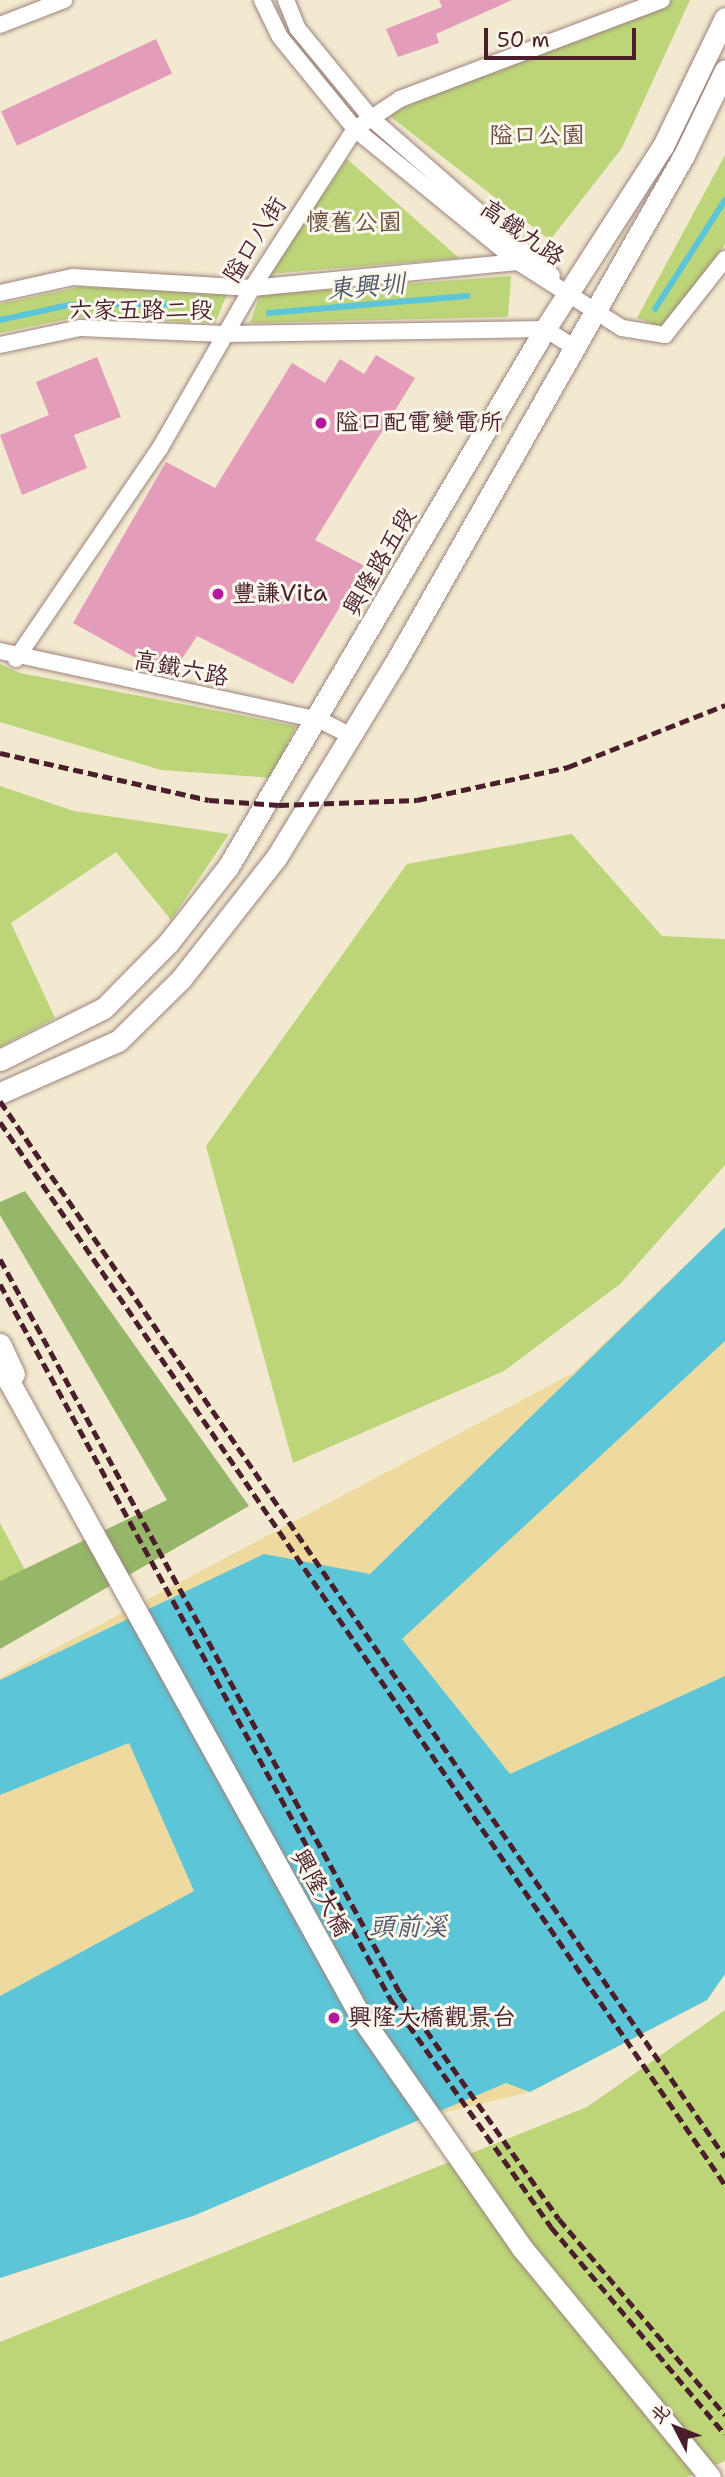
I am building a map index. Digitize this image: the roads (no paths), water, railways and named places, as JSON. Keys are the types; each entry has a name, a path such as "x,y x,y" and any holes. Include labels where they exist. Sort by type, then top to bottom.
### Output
{"street":[{"path":"0,25 64,0"},
{"name":"高鐵九路","path":"262,0 281,37 355,129 518,262 568,293"},
{"name":"高鐵九路","path":"286,0 298,29 371,118 520,243 568,293"},
{"name":"隘口八街","path":"16,659 160,447 251,288 355,129 400,99 662,0"},
{"name":"興隆路五段","path":"0,1060 104,1008 169,942 228,867 320,720 545,329 663,146 725,18"},
{"path":"0,1093 118,1041 181,979 276,858 352,736 572,346 684,155 725,70"},
{"path":"568,293 619,325 665,335 725,259"},
{"name":"六家五路二段","path":"0,293 73,277 130,276 251,288 518,262"},
{"name":"六家五路二段","path":"0,345 80,328 224,334 545,329"},
{"path":"545,329 572,346"},
{"name":"高鐵六路","path":"0,652 16,659 320,720 352,736"},
{"name":"興隆大橋","path":"0,1344 42,1433"},
{"name":"興隆大橋","path":"0,1365 42,1433 361,2017 522,2248 710,2477"}],"water":[{"name":"頭前溪","path":"725,1227 725,1341 402,1639 510,1774 725,1676 725,1974 707,2000 530,2092 506,2083 193,2216 0,2278 0,1996 194,1891 129,1743 0,1795 0,1680 264,1554 370,1574"}],"waterway":[{"name":"東興圳","path":"655,309 725,200"},
{"name":"東興圳","path":"269,313 467,296"},
{"name":"東興圳","path":"0,320 69,305 173,304"}],"railway":[{"path":"0,753 209,800 279,805 417,800 568,767 725,705"},
{"path":"0,1101 725,2157"},
{"path":"0,1122 725,2185"},
{"path":"0,1259 400,1993 559,2219 725,2415"},
{"path":"0,1284 391,2000 551,2227 725,2434"}],"place":[{"name":"隘口配電變電所","path":"321,423"},
{"name":"豐謙Vita","path":"218,594"},
{"name":"興隆大橋觀景台","path":"334,2018"}],"park label":[{"name":"隘口公園","path":"537,136"},
{"name":"懷舊公園","path":"354,223"}]}
